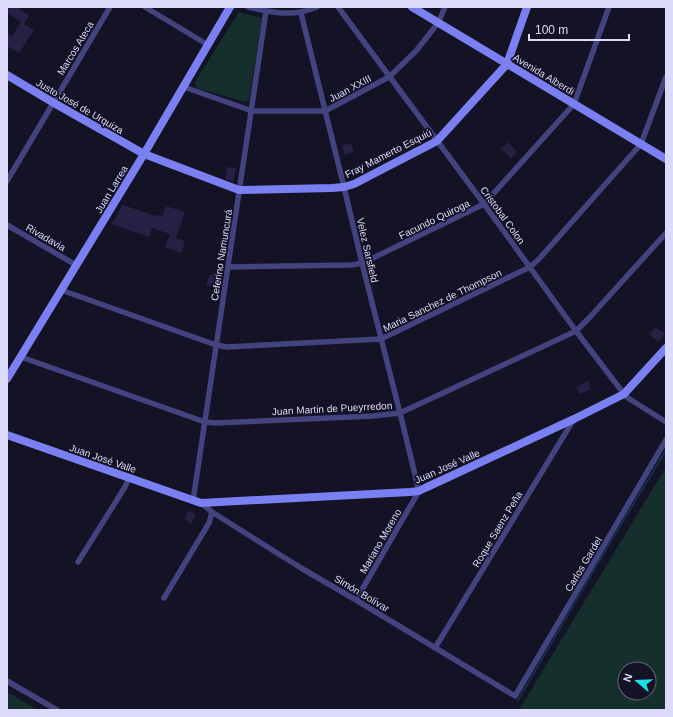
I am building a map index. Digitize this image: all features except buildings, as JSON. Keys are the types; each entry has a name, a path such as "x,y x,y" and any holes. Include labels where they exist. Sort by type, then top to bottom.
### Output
{"street":[{"name":"Marcos Ateca","path":"7,181 110,7"},
{"path":"145,7 208,45"},
{"name":"Juan Larrea","path":"7,377 144,154 230,7"},
{"path":"248,7 266,12 288,13 301,13 317,7"},
{"name":"Cristobal Colon","path":"338,7 624,394 666,422"},
{"name":"Avenida Alberdi","path":"412,7 666,159"},
{"name":"Juan XXIII","path":"184,87 252,111 325,111 389,77 416,51 438,23 445,7"},
{"name":"Fray Mamerto Esquiú","path":"144,154 240,190 332,188 354,184 437,140 507,64 527,7"},
{"name":"Facundo Quiroga","path":"228,267 352,265 362,263 484,204 574,104 609,7"},
{"name":"Ceferino Namuncurá","path":"197,502 205,422 266,12"},
{"name":"Velez Sarsfield","path":"301,13 419,491"},
{"name":"Justo José de Urquiza","path":"7,74 54,103 144,154"},
{"name":"Maria Sanchez de Thompson","path":"61,290 216,346 227,347 381,340 530,267 641,144 666,78"},
{"name":"Rivadavia","path":"7,225 76,265"},
{"name":"Juan Martin de Pueyrredon","path":"20,357 205,422 231,423 373,416 400,413 576,331 666,233"},
{"name":"Juan José Valle","path":"7,435 197,502 419,491 574,419 624,394 666,348"},
{"name":"Roque Saenz Peña","path":"436,648 574,419"},
{"name":"Carlos Gardel","path":"515,696 666,440"},
{"path":"78,562 125,488 129,478"},
{"name":"Mariano Moreno","path":"356,600 419,491"},
{"name":"Simón Bolívar","path":"197,502 301,568 515,696"},
{"path":"164,598 209,523 212,512"},
{"path":"7,681 57,710"}],"green space":[{"path":"239,12 262,18 249,100 245,102 196,88 195,82"},
{"path":"666,467 666,710 519,710"},
{"path":"7,692 38,710 7,710"}],"waterway":[{"path":"518,700 666,450"}]}
